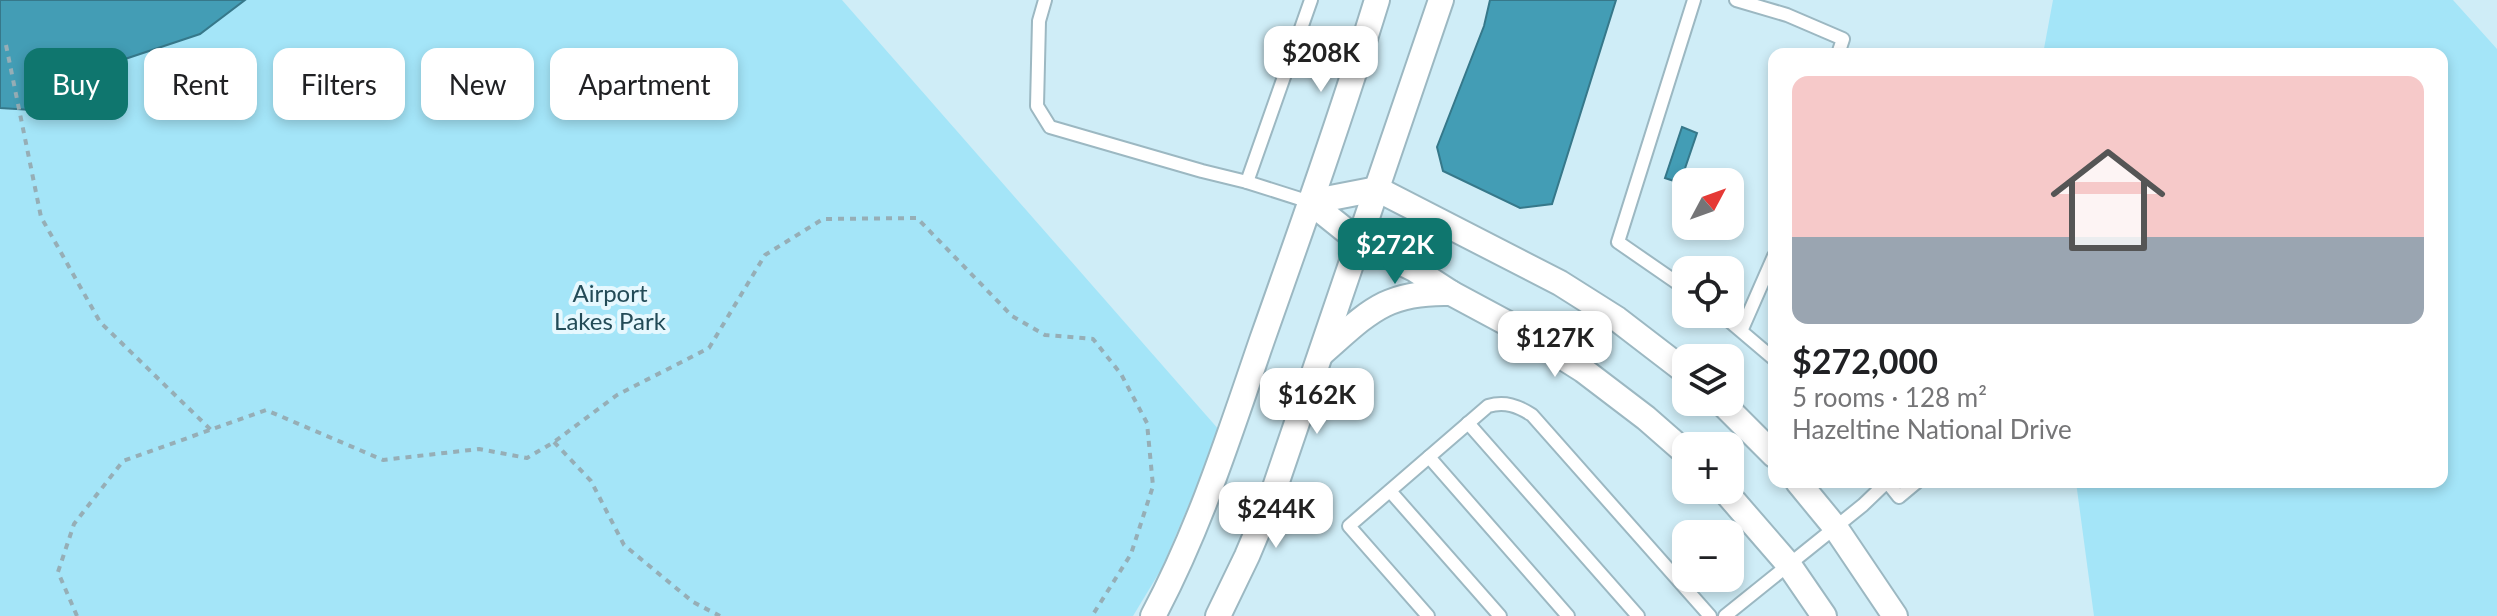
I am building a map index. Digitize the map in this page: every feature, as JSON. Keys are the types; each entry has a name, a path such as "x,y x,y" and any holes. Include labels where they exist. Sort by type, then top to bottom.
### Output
{"street":[{"path":"1153,616 1203,507 1377,0"},
{"path":"1218,616 1271,499 1441,0"},
{"path":"1310,202 1377,189 1560,283 1617,319 1672,361"},
{"path":"1310,202 1360,242 1414,269 1583,370 1672,441"},
{"path":"1320,355 1382,305 1409,294 1451,293"},
{"path":"1735,416 1768,449"},
{"path":"1803,488 1835,527 1895,616"},
{"path":"1736,504 1789,565 1824,616"}],"lane":[{"path":"1045,0 1039,21 1037,106 1050,127 1310,202"},
{"path":"1247,182 1311,0"},
{"path":"1672,279 1618,242 1694,0"},
{"path":"1736,0 1787,15 1843,39 1840,48"},
{"path":"1768,270 1742,329 1768,353"},
{"path":"1428,616 1349,526 1488,406 1497,403 1521,408 1532,415 1710,616"},
{"path":"1468,423 1638,616"},
{"path":"1429,457 1568,616"},
{"path":"1725,616 1880,488"},
{"path":"1892,488 1899,497 1910,488"},
{"path":"1390,491 1500,616"}],"path":[{"path":"6,45 41,217 100,322 211,430"},
{"path":"77,616 58,572 74,524 123,461 266,410 383,460 479,449 527,458 617,395 709,348 765,255 823,219 917,218 1012,316 1045,335 1093,339 1121,374 1147,423 1153,486 1131,554 1092,616"},
{"path":"554,442 591,481 624,545 693,602 720,616"}],"green space":[{"name":"Airport Lakes Park","path":"0,0 842,0 1220,431 1162,568 1133,616 0,616"},
{"path":"2053,0 2453,0 2497,49 2497,616 2094,616 2077,488 2448,488 2448,48 2044,48"}],"shaded area":[{"path":"0,0 245,0 200,34 158,48 144,48 144,53 128,58 128,48 24,48 24,110 0,108"},
{"path":"1490,0 1616,0 1552,204 1520,208 1443,171 1437,147 1484,26"},
{"path":"1682,127 1697,133 1685,168 1672,168 1672,180 1665,178"}]}
